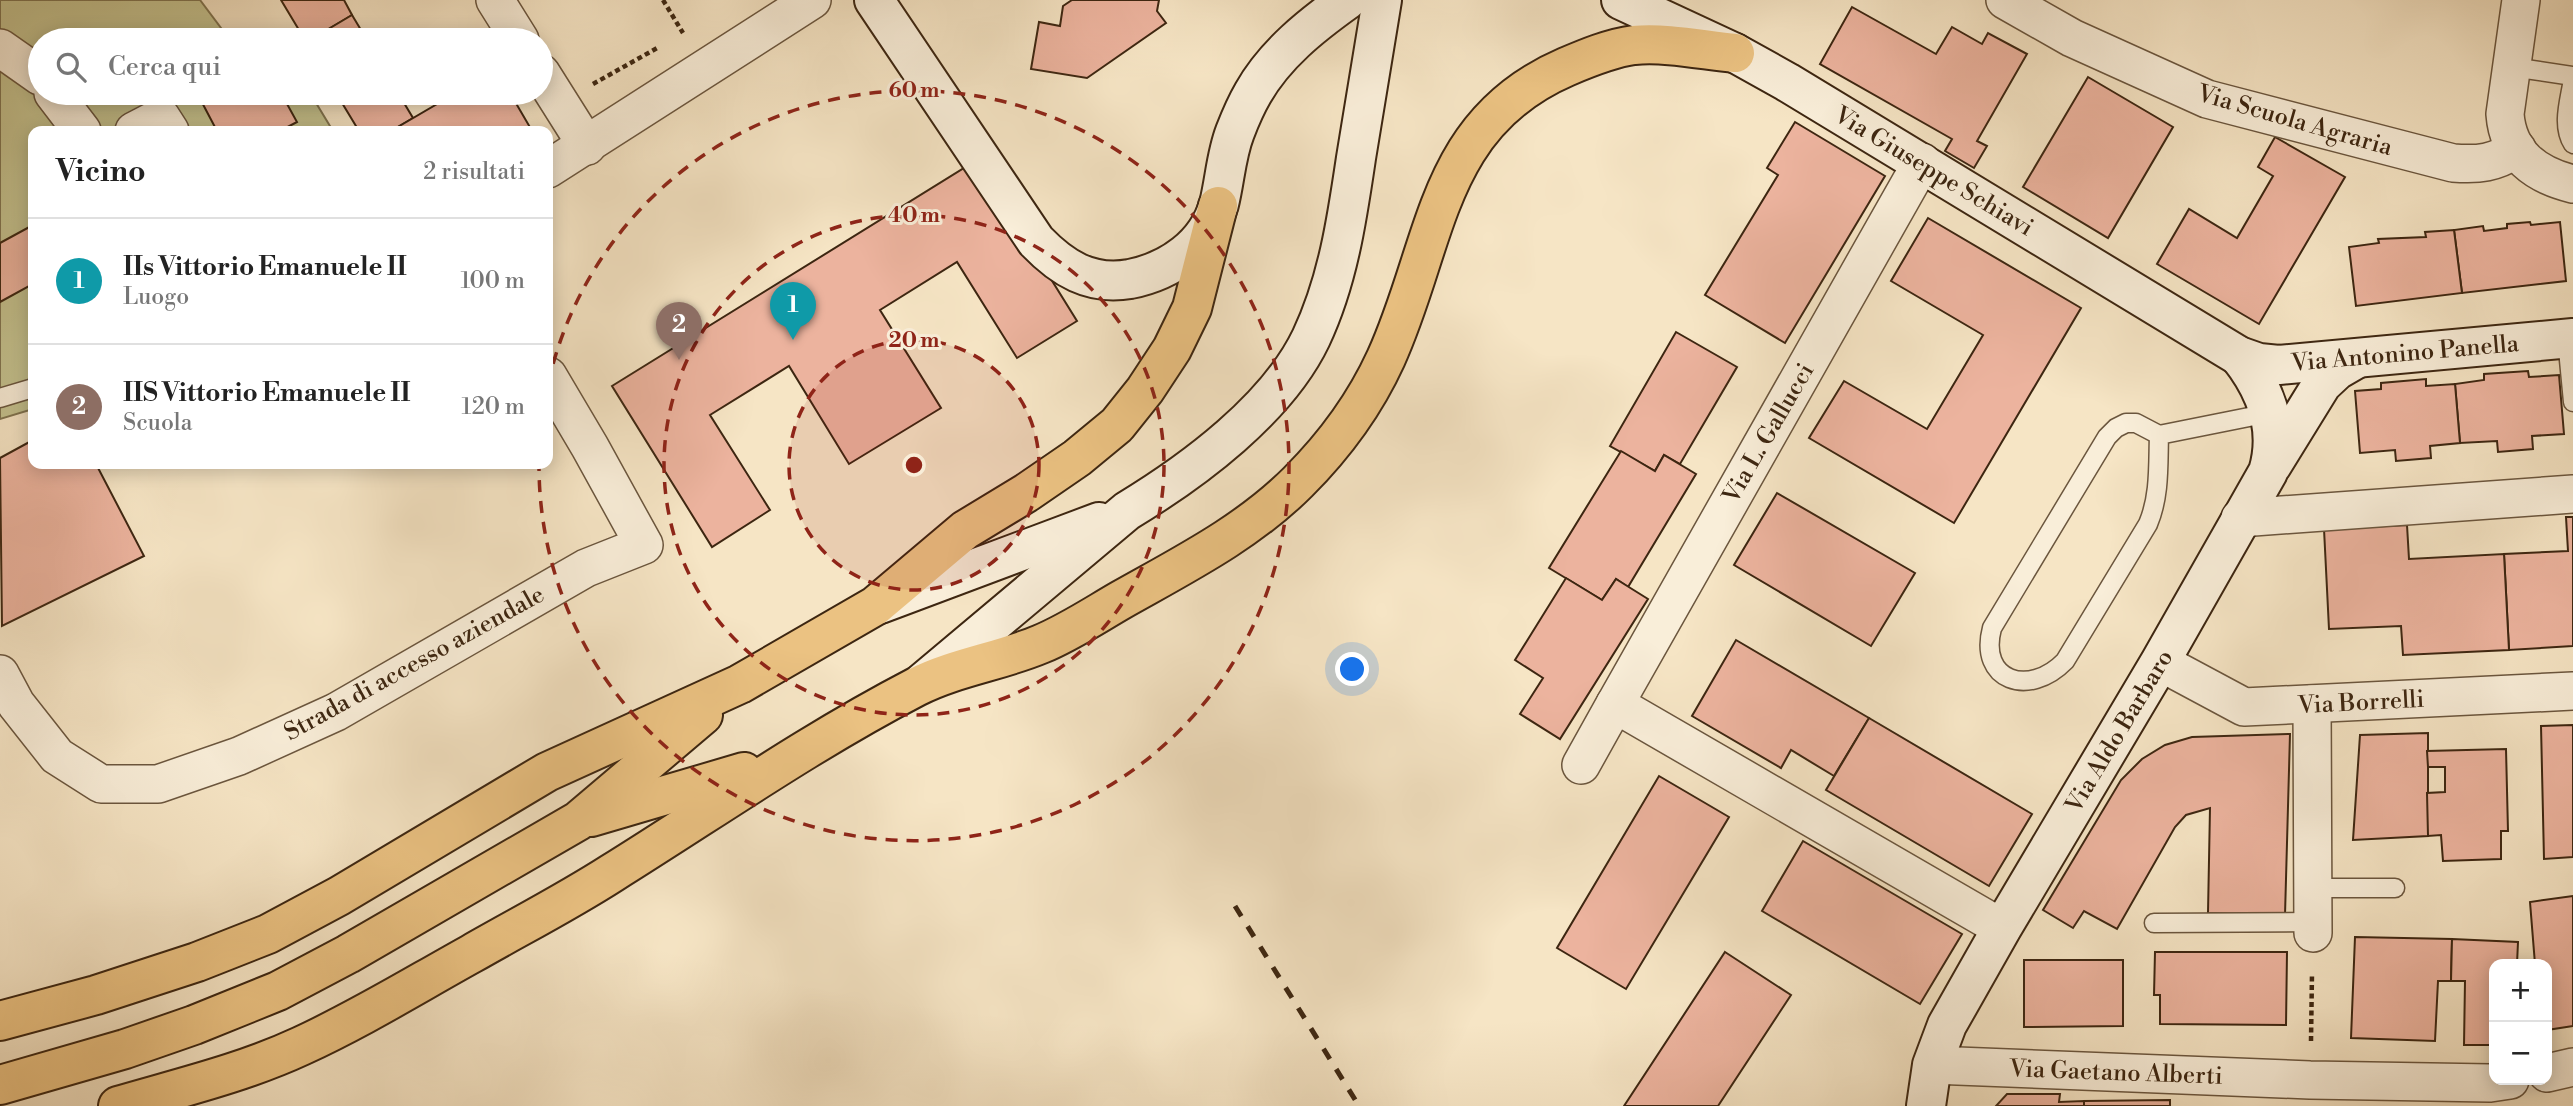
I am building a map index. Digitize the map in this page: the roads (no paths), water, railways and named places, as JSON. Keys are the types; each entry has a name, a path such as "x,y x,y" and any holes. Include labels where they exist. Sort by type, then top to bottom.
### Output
{"highway":[{"path":"118,1106 298,1048 377,1007 608,876 787,759 922,684 1042,644 1209,551 1259,516 1298,482 1334,442 1385,361 1403,317 1440,202 1455,168 1477,134 1510,100 1545,76 1591,56 1634,45 1735,53"},
{"path":"0,1021 159,975 268,934 339,896 547,772 740,684 875,606 965,530 1077,458 1116,425 1145,390 1172,349 1192,308 1218,206"},
{"path":"0,1085 125,1049 194,1025 278,991 348,954 578,821 740,684"},
{"path":"578,821 787,759"}],"street":[{"path":"495,0 512,28"},
{"path":"553,166 812,0"},
{"path":"874,0 1036,241 1053,259 1073,272 1096,279 1121,280 1166,268 1188,253 1203,235 1218,206 1234,132 1254,91 1278,58 1314,24 1347,0"},
{"path":"922,684 1127,511 1159,492 1214,451 1250,418 1283,380 1310,340 1329,292 1343,239 1382,0"},
{"name":"Via Giuseppe Schiavi","path":"1621,0 1735,53 1922,162 2239,356"},
{"name":"Via Scuola Agraria","path":"2005,0 2072,38 2207,99 2453,163 2498,161 2517,149"},
{"path":"2521,0 2505,114 2506,128 2517,149 2538,172 2573,184"},
{"path":"0,48 28,68"},
{"path":"553,92 587,146"},
{"path":"62,105 78,126"},
{"path":"144,126 161,117 167,126"},
{"name":"Via L. Gallucci","path":"1581,765 1922,162"},
{"name":"Via Antonino Panella","path":"2239,356 2259,363 2279,365 2570,338"},
{"name":"Via Aldo Barbaro","path":"1926,1106 1932,1065 1947,1025 2268,472 2274,435 2269,413 2253,374 2239,356"},
{"path":"2268,472 2322,384 2337,370 2356,359"},
{"name":"Strada di accesso aziendale","path":"0,674 16,704 57,756 101,784 158,784 239,756 336,712 586,568 643,545 553,384"},
{"path":"2240,518 2573,494"},
{"path":"875,606 1127,511"},
{"name":"Via Borrelli","path":"2160,662 2244,708 2573,691"},
{"path":"1615,704 2002,928"},
{"path":"2312,704 2313,914"},
{"name":"Via Gaetano Alberti","path":"1932,1065 2310,1080 2489,1083"},
{"path":"2552,1072 2573,1067"}],"lane":[{"path":"2512,67 2573,77 2566,126 2573,144"},
{"path":"2570,338 2573,402"},
{"path":"0,398 28,390"},
{"path":"2159,435 2156,495 2148,524 2065,661 2042,679 2028,682 2015,680 1995,666 1988,651 1993,628 2107,437 2126,423 2136,422 2159,435 2269,413"},
{"path":"2154,923 2313,914 2395,888"}],"railway":[{"path":"1235,906 1359,1106"}],"place":[{"name":"IIs Vittorio Emanuele II","path":"793,340"},
{"name":"IIS Vittorio Emanuele II","path":"679,360"}]}
